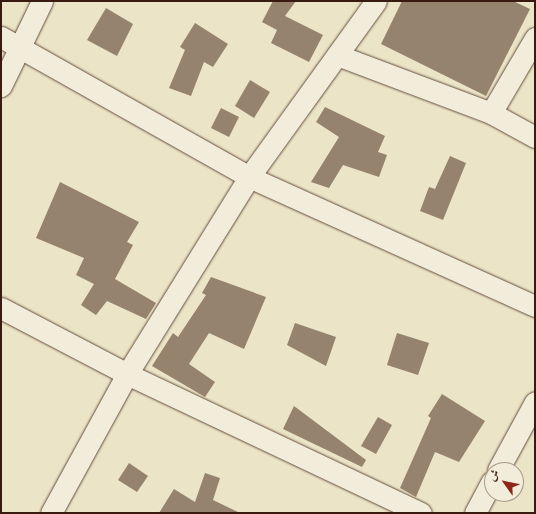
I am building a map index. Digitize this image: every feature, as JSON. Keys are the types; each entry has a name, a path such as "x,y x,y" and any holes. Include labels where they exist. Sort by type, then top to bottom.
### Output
{"street":[{"path":"1,86 42,1"},
{"path":"51,513 127,374 249,177 376,1"},
{"path":"1,37 249,177 535,306"},
{"path":"491,113 535,38"},
{"path":"337,55 491,113 535,137"},
{"path":"1,308 127,374 421,513"},
{"path":"502,462 535,402"},
{"path":"475,513 484,496"}],"building":[{"path":"273,1 296,1 285,16 323,35 309,62 271,43 277,30 262,22"},
{"path":"402,1 513,1 530,9 486,96 381,44"},
{"path":"106,8 133,24 117,56 87,40"},
{"path":"195,23 228,44 213,67 204,62 191,96 169,88 185,50 180,47"},
{"path":"250,80 270,92 254,118 235,106"},
{"path":"325,107 385,136 378,152 387,155 379,177 343,165 329,188 311,182 339,137 316,122"},
{"path":"221,108 239,117 229,137 211,128"},
{"path":"450,156 466,163 443,220 420,211 429,187 435,189"},
{"path":"60,182 139,222 127,242 133,245 115,279 156,303 146,319 107,301 96,315 81,305 94,284 76,275 84,258 36,238"},
{"path":"211,277 266,297 244,349 209,333 189,364 215,382 205,397 152,366 173,333 178,337 206,295 202,293"},
{"path":"295,323 336,337 326,366 287,345"},
{"path":"397,333 429,343 418,375 387,365"},
{"path":"442,394 485,421 459,462 435,452 416,497 400,488 431,418 428,416"},
{"path":"294,406 366,460 362,467 283,429"},
{"path":"378,417 392,425 376,454 361,446"},
{"path":"129,463 148,476 137,492 118,480"},
{"path":"205,473 220,478 213,500 240,513 159,513 174,489 195,502"}]}
